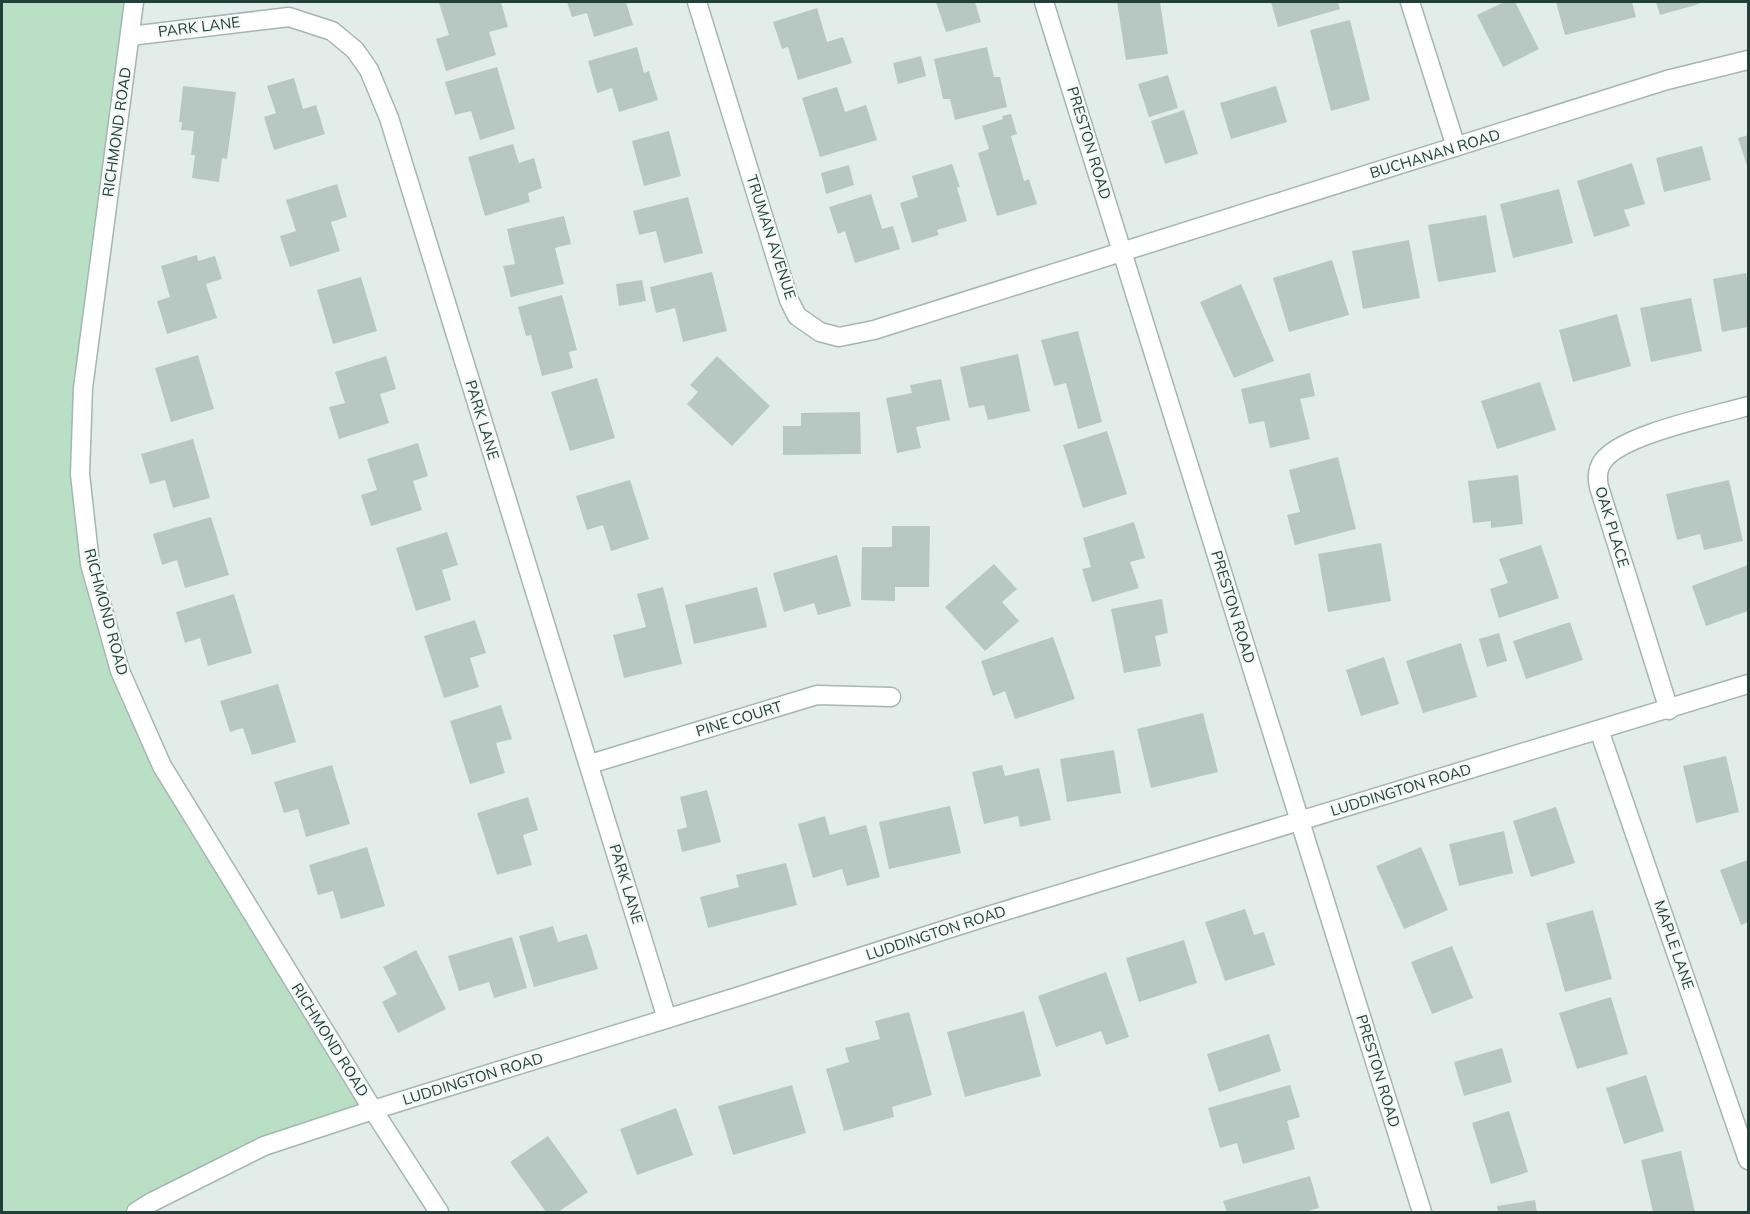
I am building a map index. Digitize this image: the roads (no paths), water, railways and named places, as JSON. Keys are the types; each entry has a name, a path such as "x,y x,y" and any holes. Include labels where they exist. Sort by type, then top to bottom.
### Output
{"street":[{"name":"RICHMOND ROAD","path":"135,2 83,388 80,474 90,564 120,670 162,766 373,1110 439,1212"},
{"name":"TRUMAN AVENUE","path":"697,2 789,300 797,316 819,332 839,338 874,330 1123,252"},
{"name":"PRESTON ROAD","path":"1044,2 1422,1212"},
{"path":"1410,2 1456,147"},
{"name":"PARK LANE","path":"130,36 289,17 332,31 355,50 369,70 389,118 667,1019"},
{"name":"BUCHANAN ROAD","path":"1123,252 1667,80 1749,60"},
{"name":"OAK PLACE","path":"1669,710 1599,487 1597,476 1599,468 1610,452 1631,440 1749,406"},
{"name":"LUDDINGTON ROAD","path":"136,1212 264,1146 373,1110 988,916 1749,684"},
{"name":"PINE COURT","path":"590,764 817,695 891,697"},
{"name":"MAPLE LANE","path":"1599,730 1749,1160"}]}
